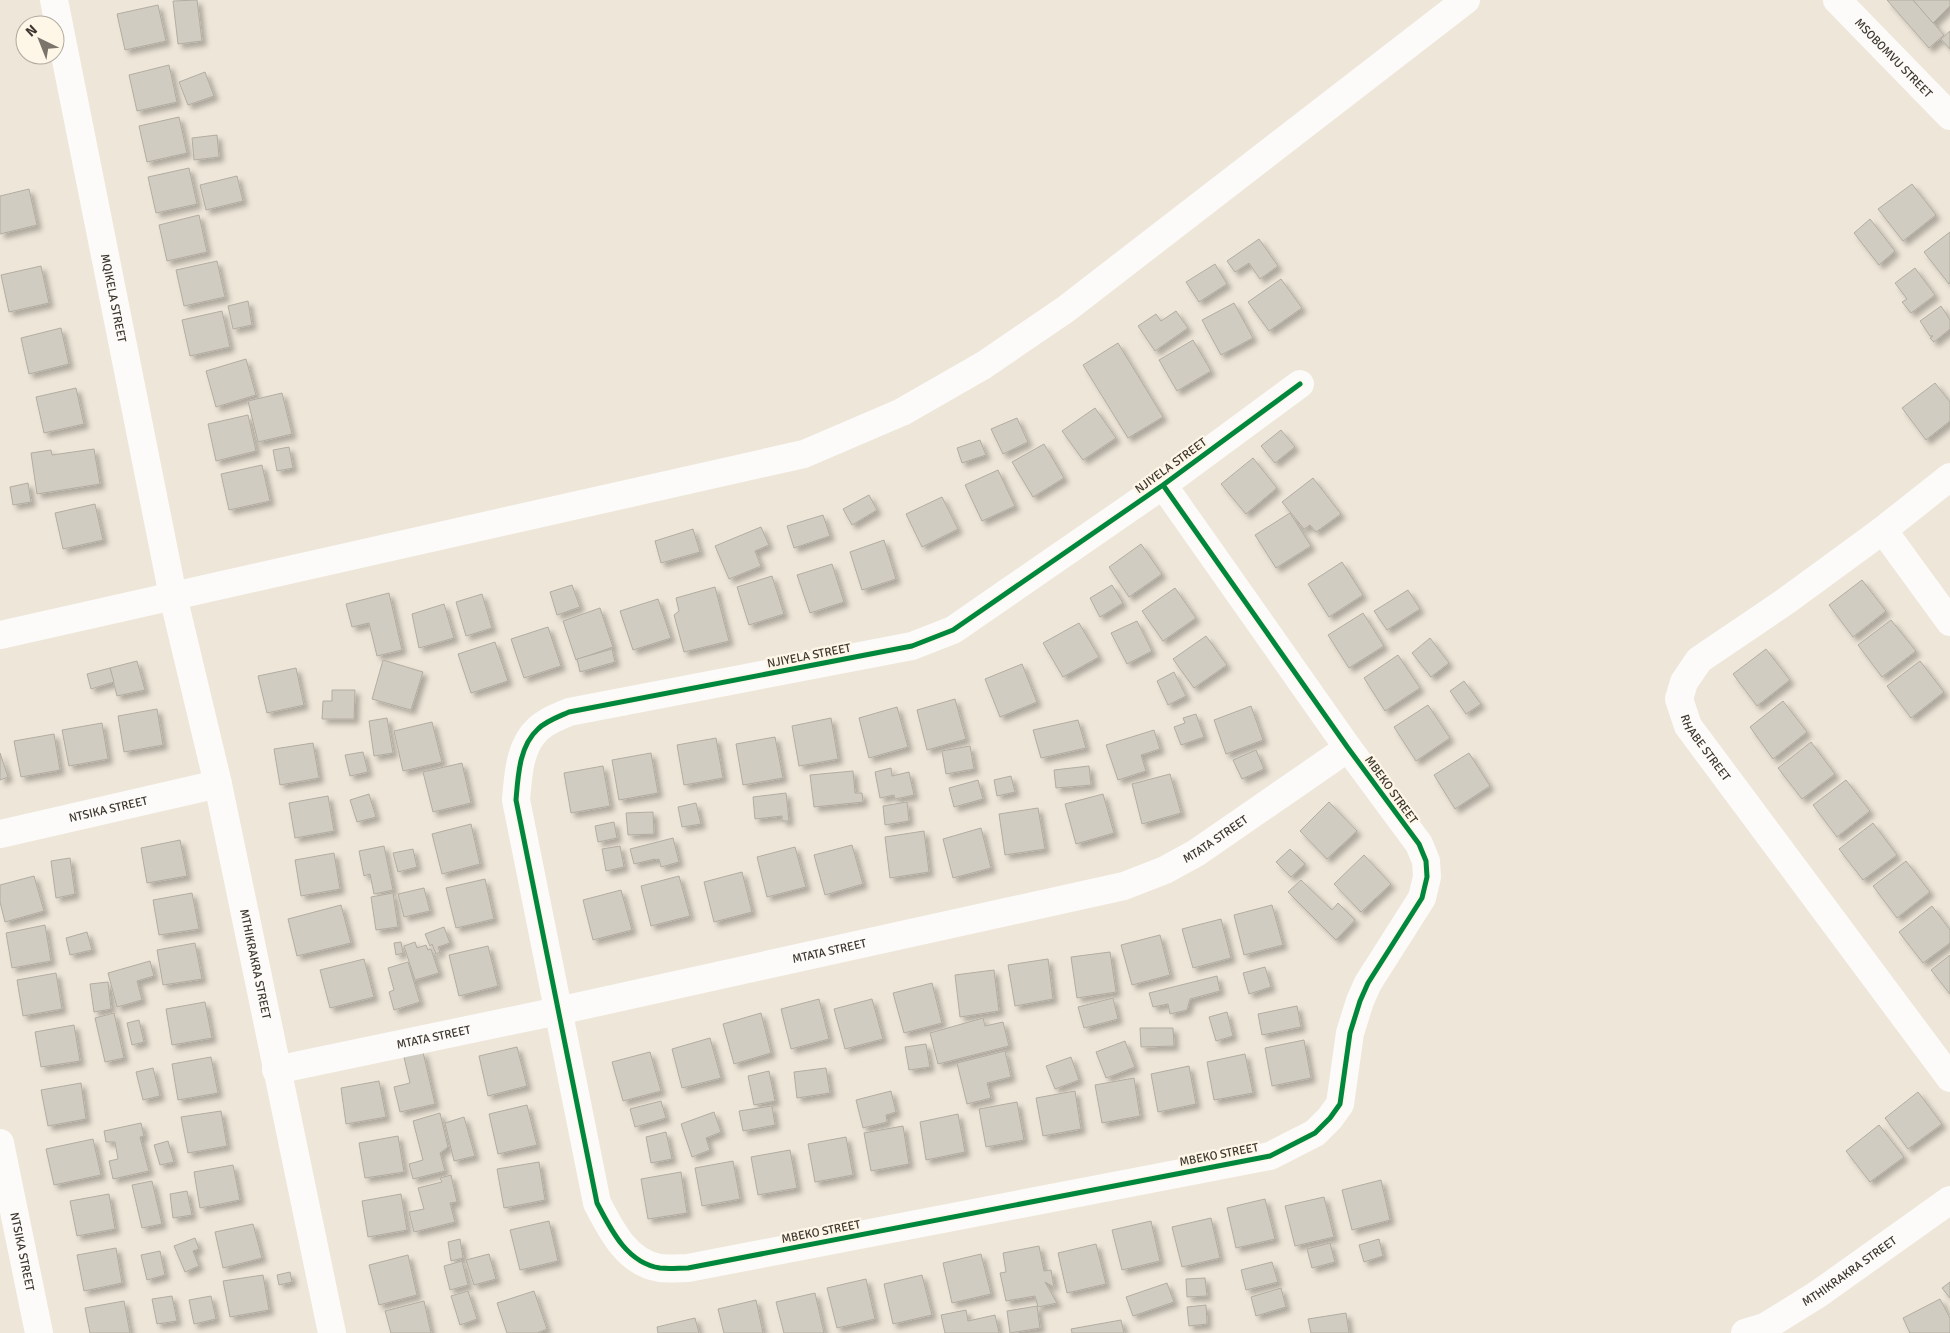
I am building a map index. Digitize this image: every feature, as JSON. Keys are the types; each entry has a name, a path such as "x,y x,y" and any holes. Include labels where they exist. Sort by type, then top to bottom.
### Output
{"street":[{"name":"MQIKELA STREET","path":"54,0 173,596"},
{"path":"0,634 804,454 902,412 984,365 1066,309 1466,0"},
{"name":"MSOBOMVU STREET","path":"1837,0 1950,116"},
{"name":"NJIYELA STREET","path":"558,1011 516,800 520,764 536,730 550,720 569,712 912,646 931,640 953,630 1163,485 1300,384"},
{"name":"RHABE STREET","path":"1950,478 1779,606 1698,660 1684,682 1679,699 1688,726 1950,1078"},
{"name":"MBEKO STREET","path":"558,1011 597,1203 613,1234 635,1258 659,1268 688,1268 1270,1156 1314,1132 1330,1118 1340,1104 1350,1033 1360,1002 1368,983 1422,898 1427,877 1426,861 1419,844 1348,748 1163,485"},
{"path":"1883,530 1950,622"},
{"name":"MTHIKRAKRA STREET","path":"173,596 218,784 332,1333"},
{"name":"MTATA STREET","path":"276,1070 558,1011 1124,886 1165,870 1196,853 1348,748"},
{"name":"NTSIKA STREET","path":"0,834 218,784"},
{"name":"NTSIKA STREET","path":"0,1143 39,1333"},
{"name":"MTHIKRAKRA STREET","path":"1745,1333 1765,1327 1818,1294 1950,1200"}],"building":[{"path":"197,0 202,41 178,44 173,1"},
{"path":"1887,0 1913,0 1944,35 1929,48"},
{"path":"1913,0 1950,0 1950,6 1933,23"},
{"path":"158,5 166,41 125,50 117,14"},
{"path":"1950,31 1950,49 1941,39"},
{"path":"169,65 177,102 137,111 129,75"},
{"path":"205,72 214,96 188,105 179,82"},
{"path":"179,117 187,153 147,162 139,126"},
{"path":"217,135 219,157 194,160 192,138"},
{"path":"189,168 197,204 156,213 148,177"},
{"path":"237,176 243,201 206,210 200,185"},
{"path":"1912,184 1936,215 1903,241 1878,209"},
{"path":"29,189 37,225 0,234 0,196"},
{"path":"199,215 207,252 167,261 159,225"},
{"path":"1870,219 1895,251 1879,265 1854,233"},
{"path":"1950,232 1950,283 1949,284 1924,252"},
{"path":"1259,239 1278,266 1260,279 1249,263 1235,272 1227,261"},
{"path":"217,261 225,297 184,306 176,270"},
{"path":"1215,264 1227,284 1199,302 1186,282"},
{"path":"41,266 49,303 9,312 1,275"},
{"path":"1915,268 1935,295 1911,313 1902,302 1907,299 1895,283"},
{"path":"1281,279 1302,308 1269,331 1248,302"},
{"path":"248,301 252,325 233,329 228,306"},
{"path":"1234,303 1253,338 1221,355 1202,320"},
{"path":"1941,306 1950,320 1950,329 1934,342 1930,338 1933,336 1930,336 1920,321"},
{"path":"222,311 230,347 190,356 182,320"},
{"path":"1176,311 1188,328 1155,351 1138,326 1156,314 1161,321"},
{"path":"61,328 69,364 29,374 21,338"},
{"path":"1193,340 1211,371 1177,391 1159,360"},
{"path":"1118,343 1163,417 1128,438 1083,365"},
{"path":"246,359 256,395 216,407 206,371"},
{"path":"1935,383 1950,402 1950,421 1926,440 1902,408"},
{"path":"76,388 84,424 44,433 36,397"},
{"path":"282,393 292,434 258,442 248,401"},
{"path":"1095,408 1116,438 1083,460 1062,431"},
{"path":"248,415 256,451 216,461 208,424"},
{"path":"1017,418 1028,442 1003,454 991,429"},
{"path":"1281,430 1295,447 1275,463 1261,446"},
{"path":"980,440 986,455 962,463 957,448"},
{"path":"1044,444 1064,478 1033,497 1012,462"},
{"path":"289,447 293,468 277,471 273,450"},
{"path":"94,449 100,484 37,494 31,453 51,450 52,455"},
{"path":"1253,458 1277,488 1246,514 1221,484"},
{"path":"262,465 270,501 229,510 221,474"},
{"path":"998,470 1015,506 982,521 965,485"},
{"path":"1313,478 1341,514 1316,532 1310,525 1304,529 1282,502"},
{"path":"28,483 31,502 13,505 10,487"},
{"path":"869,495 877,510 852,525 843,509"},
{"path":"942,497 958,529 922,547 906,514"},
{"path":"95,504 103,540 63,549 55,513"},
{"path":"1290,513 1311,546 1276,568 1255,535"},
{"path":"823,515 830,536 794,548 787,526"},
{"path":"761,527 769,545 755,551 761,566 729,579 715,546"},
{"path":"693,529 700,552 661,563 655,541"},
{"path":"884,540 896,579 862,590 850,552"},
{"path":"1141,544 1162,574 1129,597 1109,567"},
{"path":"1342,562 1363,595 1329,617 1308,584"},
{"path":"832,564 844,602 810,613 797,575"},
{"path":"772,576 784,614 749,625 737,587"},
{"path":"1862,580 1886,611 1853,637 1829,605"},
{"path":"572,585 580,607 557,615 550,592"},
{"path":"1112,585 1123,603 1100,617 1090,598"},
{"path":"715,587 729,641 684,652 674,615 679,611 676,598"},
{"path":"1175,588 1196,618 1163,641 1142,611"},
{"path":"1408,590 1420,609 1387,630 1374,611"},
{"path":"389,593 402,650 377,656 369,623 352,627 346,604"},
{"path":"482,594 492,628 466,636 456,602"},
{"path":"658,599 671,638 633,650 620,611"},
{"path":"444,604 454,638 419,648 412,614"},
{"path":"600,608 613,647 576,660 563,621"},
{"path":"1363,613 1384,646 1349,668 1328,635"},
{"path":"1891,620 1916,651 1882,677 1858,645"},
{"path":"1137,621 1152,651 1127,664 1111,633"},
{"path":"1079,623 1099,657 1063,677 1043,643"},
{"path":"548,627 561,666 524,678 511,639"},
{"path":"1206,636 1227,665 1194,688 1173,659"},
{"path":"1430,638 1449,663 1431,677 1412,653"},
{"path":"495,642 508,681 471,693 458,654"},
{"path":"612,649 615,662 580,672 577,659"},
{"path":"1766,649 1790,680 1757,706 1733,674"},
{"path":"1398,655 1420,688 1385,711 1364,678"},
{"path":"383,660 423,672 411,710 372,699"},
{"path":"137,661 145,690 117,696 110,668"},
{"path":"1920,661 1944,692 1911,718 1887,686"},
{"path":"1022,664 1037,702 1000,717 985,679"},
{"path":"110,668 114,682 91,689 87,674"},
{"path":"296,668 304,705 267,713 258,676"},
{"path":"1174,672 1186,696 1168,705 1157,681"},
{"path":"1464,681 1481,704 1466,714 1450,691"},
{"path":"332,690 355,690 354,719 322,719 323,701 332,701"},
{"path":"955,699 966,739 927,750 917,710"},
{"path":"1783,701 1807,732 1773,759 1750,727"},
{"path":"1428,705 1450,738 1416,761 1394,727"},
{"path":"1251,706 1263,740 1226,754 1214,720"},
{"path":"897,707 908,747 869,758 859,718"},
{"path":"157,709 163,745 124,752 118,716"},
{"path":"1196,714 1204,737 1181,745 1174,727 1185,723 1183,718"},
{"path":"387,718 393,753 374,756 369,721"},
{"path":"831,718 838,759 799,766 792,726"},
{"path":"1078,720 1086,748 1041,758 1033,730"},
{"path":"432,722 442,762 403,771 394,731"},
{"path":"102,723 108,759 69,766 62,730"},
{"path":"1154,730 1160,749 1141,755 1146,771 1118,780 1106,745"},
{"path":"54,734 60,770 21,777 14,741"},
{"path":"775,737 783,778 743,785 736,744"},
{"path":"716,738 723,778 684,785 677,745"},
{"path":"1811,742 1835,774 1802,799 1778,768"},
{"path":"313,743 319,778 280,785 274,749"},
{"path":"970,746 974,769 946,774 942,751"},
{"path":"1256,750 1264,769 1242,779 1233,760"},
{"path":"363,752 368,772 350,776 345,755"},
{"path":"0,753 8,777 0,780"},
{"path":"651,753 658,793 619,800 612,760"},
{"path":"1469,753 1490,786 1455,809 1434,775"},
{"path":"462,763 471,803 433,812 423,772"},
{"path":"603,766 610,806 571,813 564,773"},
{"path":"1089,766 1091,785 1056,788 1054,770"},
{"path":"891,768 892,776 909,772 914,795 895,799 894,795 880,798 875,772"},
{"path":"853,771 855,793 862,793 863,802 814,807 810,775"},
{"path":"1170,774 1181,813 1142,824 1132,784"},
{"path":"1011,776 1015,792 997,796 994,780"},
{"path":"978,780 983,799 954,807 949,788"},
{"path":"1846,780 1870,811 1837,837 1813,805"},
{"path":"786,793 789,821 782,821 782,816 755,819 753,797"},
{"path":"369,794 376,817 357,822 350,800"},
{"path":"1103,794 1114,833 1076,844 1065,804"},
{"path":"328,796 334,831 295,838 289,803"},
{"path":"907,802 909,821 885,825 883,806"},
{"path":"1329,802 1357,831 1327,859 1300,831"},
{"path":"696,803 701,824 682,827 678,807"},
{"path":"1038,808 1045,849 1005,855 999,814"},
{"path":"653,812 654,834 628,835 626,813"},
{"path":"614,822 617,838 598,842 595,826"},
{"path":"1873,823 1897,855 1863,880 1839,849"},
{"path":"471,824 480,864 442,874 432,834"},
{"path":"981,828 991,868 953,878 943,839"},
{"path":"924,831 929,872 890,878 885,837"},
{"path":"673,838 679,862 661,867 659,859 634,864 630,849"},
{"path":"180,840 187,876 147,883 141,848"},
{"path":"852,845 863,884 825,895 814,855"},
{"path":"384,846 393,890 374,894 370,874 364,876 359,851"},
{"path":"620,846 624,867 606,871 602,849"},
{"path":"795,847 806,887 767,897 757,857"},
{"path":"413,849 417,867 398,872 393,853"},
{"path":"1290,849 1305,864 1291,877 1276,862"},
{"path":"334,853 340,889 301,896 295,860"},
{"path":"1364,855 1391,884 1361,912 1334,884"},
{"path":"70,858 75,894 56,898 51,861"},
{"path":"1906,861 1930,892 1897,918 1873,886"},
{"path":"742,872 752,912 714,922 704,882"},
{"path":"34,876 44,911 5,922 0,902 0,885"},
{"path":"679,876 690,916 651,926 641,886"},
{"path":"485,879 494,919 456,928 446,888"},
{"path":"1301,880 1332,910 1338,903 1355,920 1336,940 1288,892"},
{"path":"424,888 430,911 404,917 398,894"},
{"path":"621,890 632,930 593,940 583,900"},
{"path":"192,893 199,929 159,935 153,900"},
{"path":"393,893 398,927 376,930 371,897"},
{"path":"341,905 351,943 297,956 288,919"},
{"path":"1272,905 1283,945 1244,955 1234,915"},
{"path":"1932,906 1950,930 1950,943 1923,963 1899,932"},
{"path":"1221,919 1231,958 1193,968 1182,929"},
{"path":"45,925 51,961 12,968 6,933"},
{"path":"444,927 450,943 438,947 440,952 436,954 425,934"},
{"path":"87,932 92,950 70,955 66,938"},
{"path":"1160,935 1170,975 1132,985 1121,945"},
{"path":"401,942 403,953 396,955 394,943"},
{"path":"415,942 417,948 426,945 428,950 431,949 439,973 415,980 404,946"},
{"path":"195,943 202,979 163,985 157,950"},
{"path":"488,946 498,986 459,996 449,955"},
{"path":"1110,952 1116,992 1077,998 1071,957"},
{"path":"1950,955 1950,994 1931,970"},
{"path":"364,959 374,997 330,1008 320,970"},
{"path":"1048,959 1053,999 1015,1006 1008,965"},
{"path":"150,961 154,976 137,981 142,1000 117,1007 108,973"},
{"path":"408,962 420,1002 394,1010 389,992 394,990 388,968"},
{"path":"1265,967 1271,987 1249,994 1243,973"},
{"path":"994,970 999,1011 960,1017 955,975"},
{"path":"56,973 62,1009 23,1016 17,980"},
{"path":"1217,976 1220,991 1190,999 1187,1010 1170,1014 1168,1004 1153,1007 1149,993"},
{"path":"108,982 111,1009 94,1012 90,984"},
{"path":"932,983 942,1023 904,1033 893,993"},
{"path":"1113,998 1118,1019 1084,1028 1078,1007"},
{"path":"819,999 829,1039 791,1049 781,1009"},
{"path":"872,999 883,1039 845,1049 834,1009"},
{"path":"205,1002 212,1038 172,1045 166,1009"},
{"path":"1297,1006 1301,1027 1262,1035 1258,1014"},
{"path":"1227,1012 1233,1036 1216,1041 1209,1017"},
{"path":"114,1013 124,1058 105,1062 95,1018"},
{"path":"761,1013 771,1053 734,1064 723,1024"},
{"path":"983,1018 985,1026 1003,1022 1009,1046 938,1064 930,1033"},
{"path":"139,1020 144,1042 132,1045 127,1023"},
{"path":"74,1025 80,1061 41,1067 35,1032"},
{"path":"1140,1028 1173,1028 1174,1046 1141,1047"},
{"path":"710,1038 721,1078 682,1088 672,1049"},
{"path":"1304,1040 1311,1078 1272,1086 1265,1048"},
{"path":"1125,1041 1135,1067 1106,1078 1096,1052"},
{"path":"926,1044 930,1067 909,1070 905,1047"},
{"path":"517,1047 527,1086 488,1096 479,1056"},
{"path":"1005,1051 1011,1077 987,1083 991,1098 967,1104 957,1063"},
{"path":"423,1052 435,1104 400,1112 394,1087 410,1083 404,1057"},
{"path":"650,1052 661,1091 623,1101 612,1062"},
{"path":"1245,1054 1253,1093 1214,1100 1207,1062"},
{"path":"211,1057 218,1093 178,1100 172,1064"},
{"path":"1071,1057 1079,1080 1055,1089 1046,1066"},
{"path":"1189,1066 1196,1104 1158,1112 1151,1074"},
{"path":"153,1068 160,1096 143,1100 136,1072"},
{"path":"826,1068 830,1093 797,1098 794,1072"},
{"path":"769,1071 775,1101 754,1105 748,1076"},
{"path":"1134,1078 1140,1116 1102,1123 1095,1085"},
{"path":"379,1081 386,1117 346,1124 341,1088"},
{"path":"81,1083 86,1119 48,1126 41,1090"},
{"path":"891,1091 896,1112 886,1115 887,1122 863,1128 856,1100"},
{"path":"1075,1091 1081,1129 1043,1136 1036,1098"},
{"path":"1918,1092 1942,1124 1908,1149 1885,1118"},
{"path":"661,1101 666,1118 635,1127 630,1109"},
{"path":"1017,1102 1024,1140 986,1147 979,1109"},
{"path":"527,1105 537,1145 498,1154 489,1114"},
{"path":"772,1106 775,1125 743,1131 739,1111"},
{"path":"221,1111 227,1146 188,1153 181,1117"},
{"path":"714,1112 721,1132 706,1138 710,1150 692,1157 681,1124"},
{"path":"440,1113 448,1147 440,1153 445,1171 413,1179 409,1164 423,1160 413,1121"},
{"path":"958,1114 965,1152 926,1160 920,1122"},
{"path":"464,1117 475,1156 454,1161 445,1123"},
{"path":"141,1123 144,1136 140,1137 149,1171 113,1179 109,1161 118,1159 115,1142 106,1142 104,1131"},
{"path":"1879,1125 1904,1157 1870,1182 1846,1151"},
{"path":"903,1126 909,1164 871,1171 864,1133"},
{"path":"666,1132 672,1159 651,1163 646,1137"},
{"path":"398,1136 404,1172 365,1178 359,1143"},
{"path":"846,1137 853,1175 815,1182 808,1144"},
{"path":"93,1139 101,1175 54,1185 46,1149"},
{"path":"168,1141 174,1162 160,1165 154,1145"},
{"path":"790,1150 797,1188 758,1195 751,1157"},
{"path":"733,1161 740,1199 702,1206 695,1168"},
{"path":"539,1162 545,1200 504,1208 497,1169"},
{"path":"233,1165 240,1200 200,1208 194,1172"},
{"path":"681,1172 687,1213 648,1219 641,1179"},
{"path":"451,1175 457,1202 450,1203 455,1222 414,1232 409,1212 424,1209 418,1188 442,1182 440,1178"},
{"path":"1381,1180 1390,1220 1352,1230 1342,1190"},
{"path":"152,1181 162,1224 142,1228 132,1185"},
{"path":"187,1191 192,1215 173,1218 170,1194"},
{"path":"109,1194 115,1229 77,1236 70,1201"},
{"path":"401,1194 407,1230 368,1237 362,1201"},
{"path":"1324,1197 1334,1237 1295,1246 1285,1206"},
{"path":"1265,1199 1275,1239 1236,1248 1227,1208"},
{"path":"1211,1218 1220,1258 1182,1267 1172,1227"},
{"path":"549,1221 558,1261 520,1270 510,1230"},
{"path":"1151,1221 1160,1261 1122,1270 1112,1230"},
{"path":"253,1224 262,1258 223,1268 215,1232"},
{"path":"195,1238 199,1249 193,1251 199,1266 185,1272 174,1246"},
{"path":"460,1239 463,1258 451,1261 448,1242"},
{"path":"1379,1239 1383,1256 1364,1262 1359,1245"},
{"path":"1330,1243 1335,1262 1312,1268 1307,1249"},
{"path":"1096,1244 1106,1284 1067,1293 1058,1253"},
{"path":"1039,1246 1044,1271 1051,1270 1054,1287 1045,1282 1057,1303 1038,1307 1035,1296 1006,1301 1000,1273 1006,1272 1003,1253"},
{"path":"116,1248 122,1283 84,1291 77,1255"},
{"path":"160,1251 165,1275 147,1280 141,1255"},
{"path":"489,1254 496,1279 474,1285 466,1260"},
{"path":"981,1254 991,1294 952,1303 943,1263"},
{"path":"408,1255 417,1295 379,1305 369,1265"},
{"path":"462,1261 468,1285 450,1290 444,1266"},
{"path":"1272,1262 1278,1282 1246,1290 1241,1270"},
{"path":"290,1272 292,1282 279,1285 277,1275"},
{"path":"263,1275 269,1310 230,1317 223,1281"},
{"path":"922,1275 932,1315 893,1324 884,1284"},
{"path":"1205,1278 1207,1296 1187,1297 1186,1279"},
{"path":"866,1279 875,1319 837,1328 827,1288"},
{"path":"1950,1282 1950,1298 1942,1288"},
{"path":"1167,1283 1174,1302 1133,1316 1126,1297"},
{"path":"1281,1288 1286,1307 1256,1316 1251,1297"},
{"path":"468,1291 477,1319 460,1325 451,1296"},
{"path":"534,1291 547,1329 537,1333 507,1333 497,1303"},
{"path":"815,1293 824,1333 784,1333 776,1302"},
{"path":"172,1296 177,1321 157,1324 152,1299"},
{"path":"211,1296 216,1319 194,1324 189,1300"},
{"path":"1940,1299 1950,1318 1950,1333 1910,1333 1903,1318"},
{"path":"756,1300 763,1333 724,1333 718,1309"},
{"path":"124,1301 130,1333 90,1333 85,1308"},
{"path":"424,1301 431,1333 391,1333 385,1311"},
{"path":"1206,1305 1207,1324 1189,1326 1187,1307"},
{"path":"1037,1306 1040,1328 1010,1333 1007,1311"},
{"path":"966,1310 968,1321 995,1315 999,1333 945,1333 941,1315"},
{"path":"1346,1313 1349,1333 1311,1333 1308,1319"},
{"path":"695,1318 699,1333 658,1333 657,1327"},
{"path":"1121,1320 1124,1333 1072,1333 1071,1329"}],"cycle path":[{"path":"1163,485 1348,748 1419,844 1426,861 1427,877 1422,898 1368,983 1360,1001 1350,1033 1340,1104 1330,1118 1315,1133 1270,1156 688,1268 660,1268 638,1260 621,1244 597,1203 516,800 523,753 532,736 552,719 569,712 912,646 953,630 1163,485 1300,384"}]}
